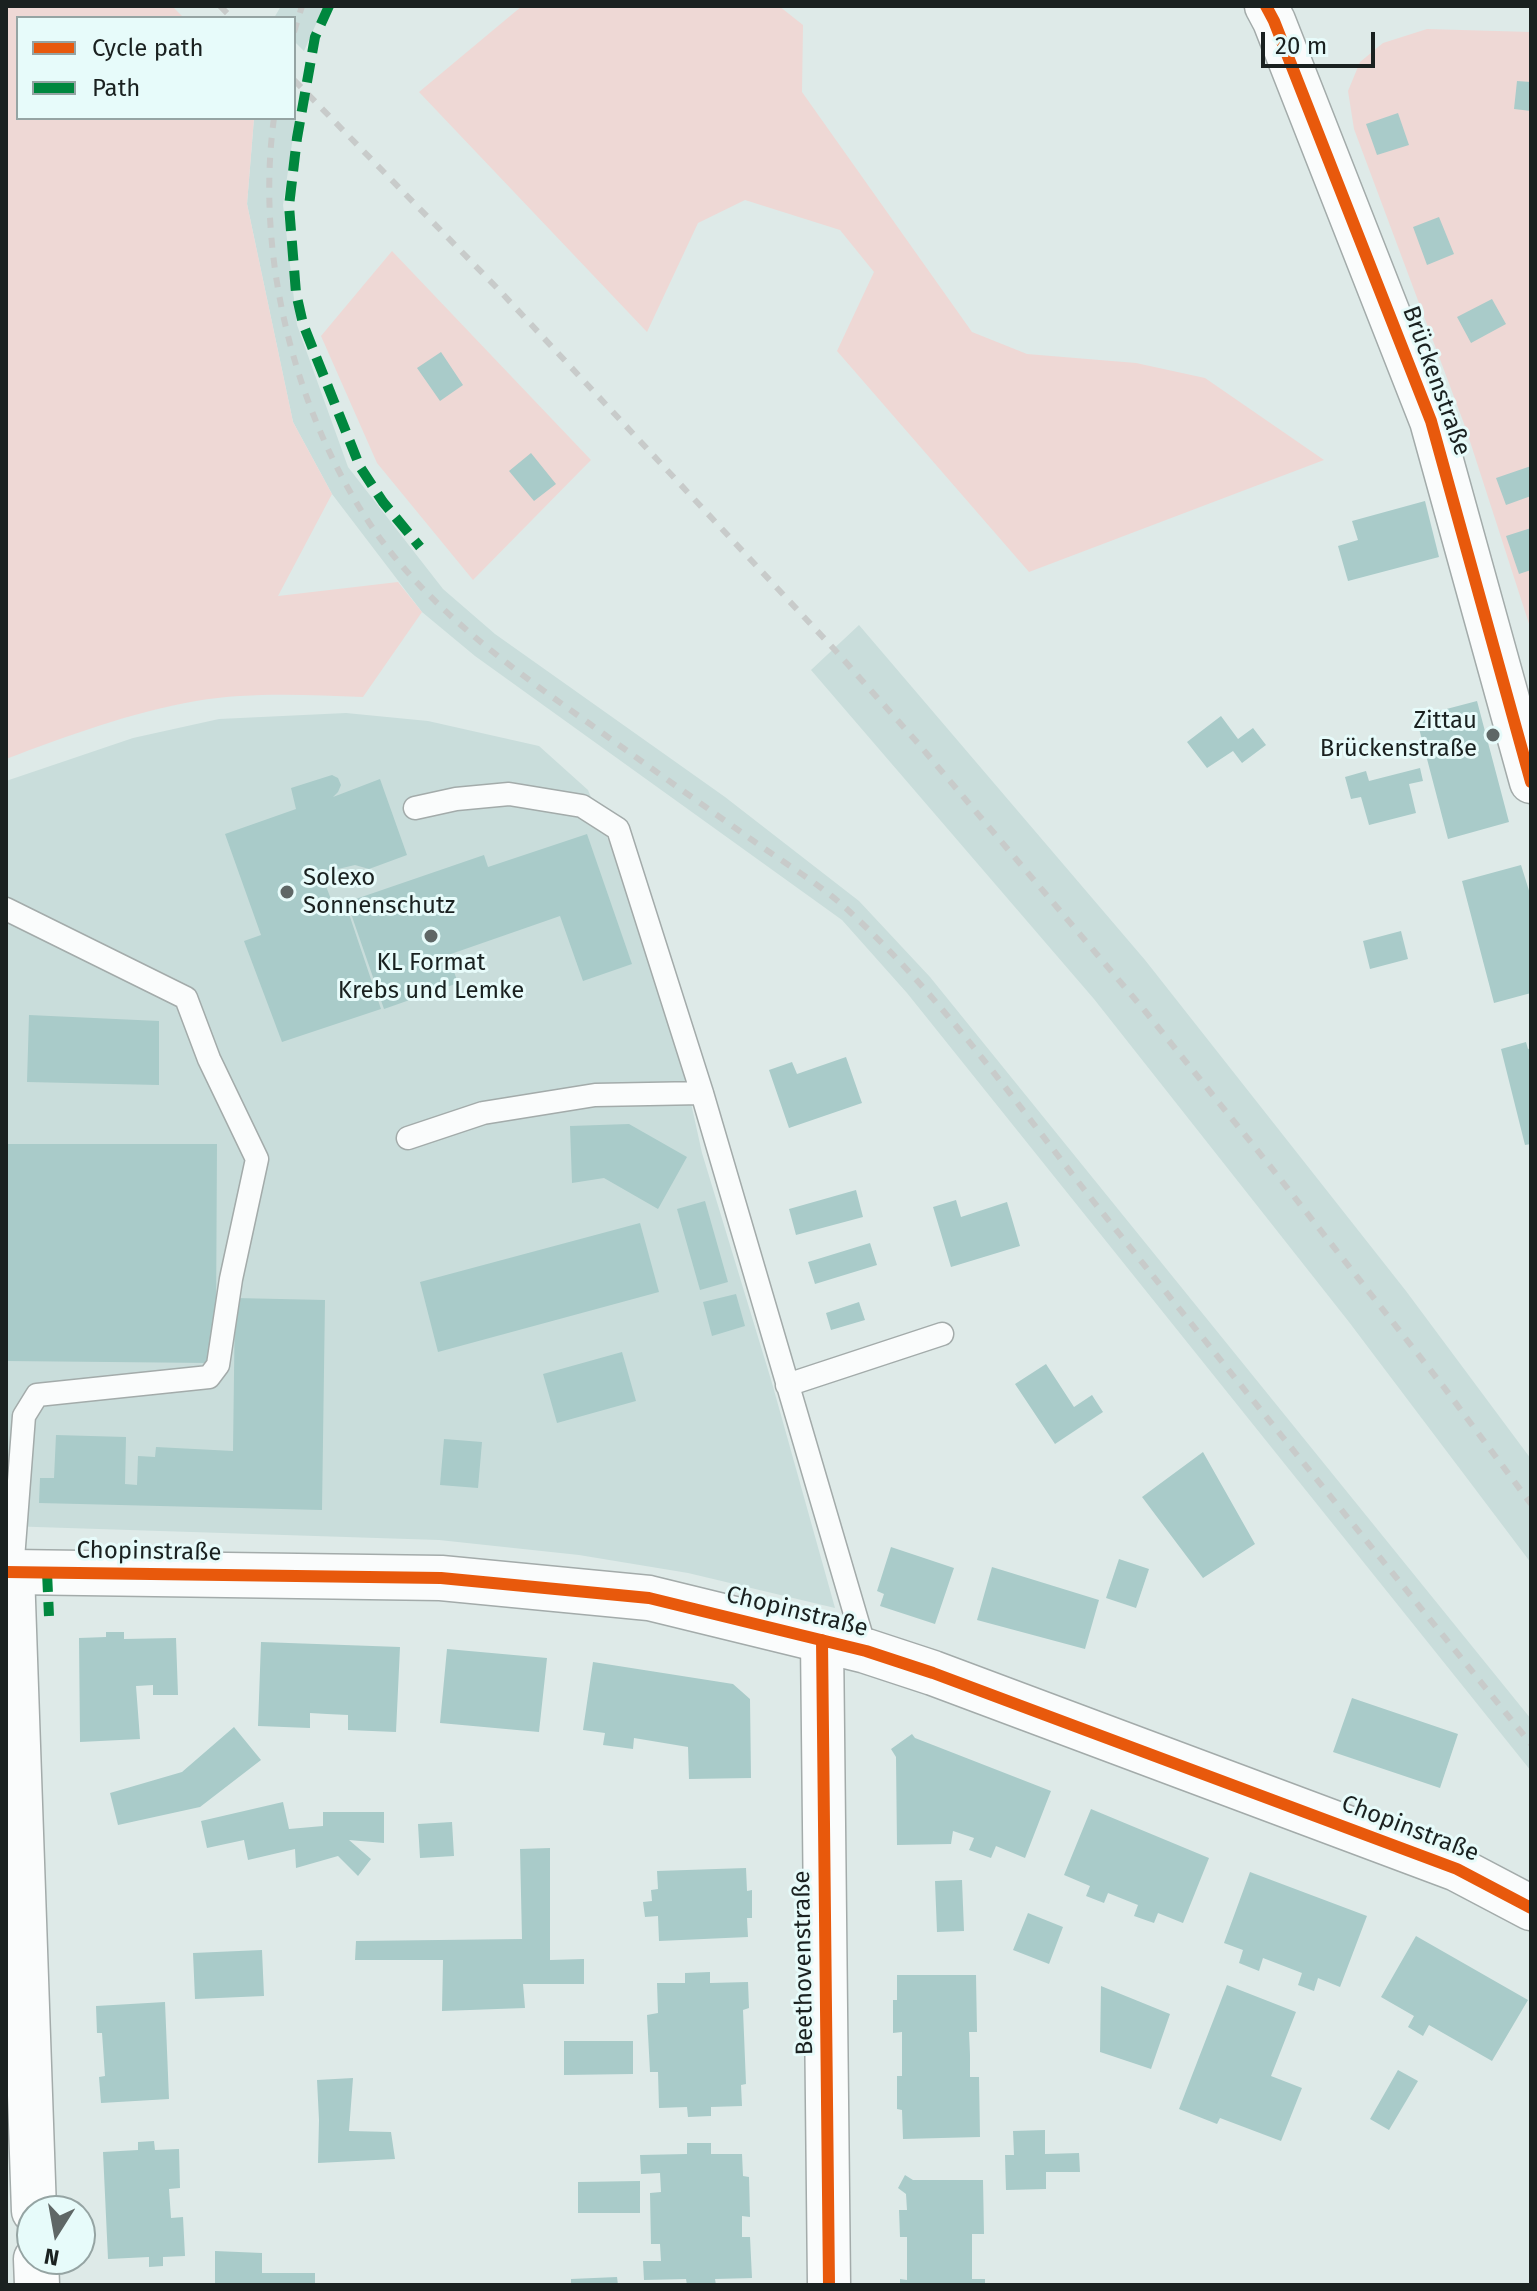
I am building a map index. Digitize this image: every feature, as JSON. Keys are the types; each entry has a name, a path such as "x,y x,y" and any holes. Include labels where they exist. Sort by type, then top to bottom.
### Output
{"street":[{"name":"Brückenstraße","path":"1278,11 1431,421 1531,782"},
{"name":"Chopinstraße","path":"9,1572 441,1578 649,1598 866,1651 933,1673 1457,1869 1531,1908"},
{"path":"9,1572 33,2195"},
{"name":"Beethovenstraße","path":"822,1640 829,2285"}],"lane":[{"name":"Chopinstraße","path":"415,808 456,799 509,794 582,806 618,829 702,1093 866,1651"},
{"path":"6,909 186,998 209,1059 257,1159 231,1279 218,1365 209,1377 37,1395 24,1416 9,1572"},
{"path":"408,1138 483,1113 595,1095 702,1093"},
{"path":"787,1385 942,1334"}],"shaded area":[{"path":"6,6 172,6 182,16 16,16 16,120 254,120 247,204 293,422 332,494 278,596 398,582 422,612 363,697 258,695 196,701 124,718 6,759"},
{"path":"281,6 324,6 304,51 296,43 296,16 275,16"},
{"path":"522,6 779,6 803,25 802,92 972,332 1027,354 1136,363 1205,378 1324,460 1029,572 837,351 874,272 840,230 745,200 698,223 647,332 419,92"},
{"path":"1427,29 1531,32 1531,630 1466,429 1354,129 1348,91 1360,62 1383,43"},
{"path":"254,120 295,120 283,205 297,325 348,467 443,589 495,634 725,797 859,901 930,977 1531,1719 1531,1771 907,993 842,920 475,656 422,612 332,494 293,422 247,204"},
{"path":"392,251 591,460 473,580 377,463 321,336"},
{"path":"859,625 1145,960 1406,1291 1531,1459 1531,1563 1349,1322 1094,999 811,670"},
{"path":"346,713 428,721 539,746 588,790 621,871 680,1053 702,1153 772,1383 835,1608 688,1573 579,1555 439,1540 6,1526 6,781 133,738 219,719"}],"building":[{"path":"1517,81 1531,82 1531,111 1514,109"},
{"path":"1398,113 1409,145 1377,155 1366,124"},
{"path":"1439,217 1454,254 1427,265 1413,227"},
{"path":"1492,299 1506,324 1471,343 1457,317"},
{"path":"441,352 463,385 440,401 417,368"},
{"path":"531,453 556,484 534,501 509,471"},
{"path":"1531,466 1531,496 1506,505 1496,478"},
{"path":"1425,501 1439,557 1348,581 1338,546 1358,540 1352,521"},
{"path":"1531,528 1531,570 1519,574 1506,536"},
{"path":"1477,701 1509,822 1448,839 1416,717"},
{"path":"1221,716 1238,739 1253,728 1266,745 1242,763 1233,751 1207,768 1187,742"},
{"path":"1420,768 1423,781 1409,784 1416,813 1369,825 1361,797 1351,799 1345,777 1366,771 1369,781"},
{"name":"Solexo Sonnenschutz","path":"332,775 338,778 341,785 333,797 380,779 407,855 369,869 355,865 321,873 337,915 348,911 381,1009 282,1042 244,941 261,935 225,834 296,809 291,788"},
{"name":"KL Format Krebs und Lemke","path":"587,834 632,964 583,981 560,916 448,955 458,983 384,1009 347,902 484,855 488,867"},
{"path":"1521,865 1531,897 1531,993 1494,1003 1462,881"},
{"path":"1401,931 1408,959 1370,969 1363,941"},
{"path":"29,1015 159,1021 159,1085 27,1082"},
{"path":"1526,1042 1528,1049 1531,1048 1531,1144 1525,1145 1501,1049"},
{"path":"846,1057 862,1103 789,1128 769,1070 792,1062 797,1074"},
{"path":"629,1124 687,1157 658,1209 604,1178 572,1183 570,1126"},
{"path":"6,1144 217,1144 216,1322 212,1363 6,1361"},
{"path":"856,1190 863,1217 796,1235 789,1209"},
{"path":"956,1200 961,1217 1007,1202 1020,1246 951,1267 933,1207"},
{"path":"705,1201 728,1282 700,1290 677,1209"},
{"path":"640,1223 659,1292 438,1352 420,1282"},
{"path":"870,1243 877,1265 815,1284 808,1262"},
{"path":"736,1294 745,1326 712,1336 703,1302"},
{"path":"235,1298 325,1300 322,1510 39,1503 40,1478 54,1478 56,1435 126,1437 125,1484 137,1485 138,1456 155,1457 156,1447 233,1451"},
{"path":"859,1302 865,1320 831,1330 826,1313"},
{"path":"622,1352 636,1401 557,1423 543,1374"},
{"path":"1046,1364 1074,1407 1092,1395 1103,1412 1055,1444 1015,1384"},
{"path":"444,1439 482,1442 478,1488 440,1485"},
{"path":"1203,1452 1255,1544 1203,1578 1142,1497"},
{"path":"891,1547 954,1568 935,1624 880,1606 884,1594 877,1591"},
{"path":"1119,1559 1149,1569 1136,1608 1106,1598"},
{"path":"992,1567 1099,1600 1085,1649 977,1620"},
{"path":"106,1632 124,1632 124,1639 176,1638 178,1695 153,1695 153,1685 136,1686 140,1739 80,1742 79,1638 106,1637"},
{"path":"261,1642 400,1647 396,1732 348,1730 348,1715 310,1713 310,1728 258,1726"},
{"path":"447,1649 547,1658 539,1732 440,1723"},
{"path":"593,1662 733,1684 750,1699 751,1778 689,1779 688,1747 634,1738 633,1749 603,1745 605,1733 583,1730"},
{"path":"1352,1698 1458,1734 1440,1788 1333,1752"},
{"path":"234,1727 261,1760 200,1807 118,1825 110,1793 182,1772"},
{"path":"912,1734 915,1738 1051,1791 1025,1858 996,1846 991,1858 969,1850 974,1838 953,1831 951,1844 897,1845 896,1757 891,1749"},
{"path":"283,1802 289,1829 323,1826 323,1812 384,1812 384,1843 349,1840 371,1859 358,1876 338,1856 296,1868 295,1849 248,1860 244,1840 207,1848 201,1821"},
{"path":"1091,1809 1209,1858 1183,1923 1158,1913 1154,1923 1134,1916 1138,1905 1108,1893 1104,1903 1086,1896 1090,1886 1064,1875"},
{"path":"452,1822 454,1856 420,1858 418,1824"},
{"path":"550,1848 550,1960 584,1959 584,1984 523,1984 525,2008 442,2011 443,1960 355,1960 356,1941 522,1939 520,1849"},
{"path":"746,1868 747,1891 752,1890 752,1918 747,1918 748,1937 659,1941 658,1916 645,1917 643,1902 652,1901 651,1890 658,1889 657,1871"},
{"path":"1250,1872 1367,1916 1340,1987 1318,1978 1314,1991 1298,1985 1302,1973 1263,1958 1259,1971 1239,1963 1243,1950 1224,1943"},
{"path":"962,1880 964,1931 937,1932 935,1881"},
{"path":"1028,1913 1063,1927 1049,1964 1013,1950"},
{"path":"1416,1936 1528,2000 1492,2061 1429,2025 1423,2036 1408,2027 1414,2016 1381,1997"},
{"path":"262,1950 264,1996 195,1999 193,1953"},
{"path":"710,1972 710,1983 748,1982 749,2008 743,2010 746,2084 741,2085 742,2106 711,2107 711,2116 688,2117 687,2107 659,2108 658,2072 650,2072 647,2015 658,2013 657,1983 685,1983 685,1973"},
{"path":"897,1975 976,1975 977,2032 969,2032 970,2077 979,2077 980,2137 903,2139 902,2110 897,2109 897,2076 902,2076 902,2032 893,2033"},
{"path":"1227,1985 1296,2012 1271,2076 1302,2088 1281,2141 1220,2118 1217,2124 1179,2109"},
{"path":"1101,1986 1170,2014 1151,2069 1100,2052"},
{"path":"165,2002 169,2099 101,2103 99,2077 105,2076 102,2033 97,2033 96,2006"},
{"path":"564,2041 633,2041 633,2074 564,2075"},
{"path":"1398,2070 1418,2081 1389,2130 1370,2119"},
{"path":"353,2078 349,2131 391,2132 395,2159 318,2163 317,2080"},
{"path":"1045,2130 1045,2154 1079,2153 1080,2172 1046,2172 1046,2189 1006,2190 1005,2155 1014,2155 1013,2131"},
{"path":"154,2141 155,2150 179,2149 180,2188 169,2189 171,2218 183,2217 185,2256 163,2257 163,2266 149,2267 149,2257 108,2259 103,2152 138,2150 138,2142"},
{"path":"687,2143 711,2143 711,2154 742,2154 743,2176 749,2177 750,2217 742,2216 742,2237 750,2237 752,2278 715,2279 716,2285 687,2285 686,2279 644,2280 643,2261 661,2261 660,2244 651,2244 650,2193 661,2192 660,2173 641,2174 640,2155 687,2154"},
{"path":"905,2175 913,2180 983,2180 984,2234 972,2234 972,2279 985,2279 985,2285 900,2285 900,2279 907,2280 907,2237 900,2237 899,2210 907,2210 906,2194 898,2188"},
{"path":"640,2181 640,2213 578,2213 578,2182"},
{"path":"215,2251 262,2253 262,2273 315,2273 315,2285 215,2285"},
{"path":"617,2277 618,2285 571,2285 571,2279"}],"railway":[{"path":"220,6 230,16"},
{"path":"296,26 302,6"},
{"path":"296,82 499,290 916,741 1145,1011 1270,1166 1443,1386 1531,1504"},
{"path":"274,120 270,223 286,329 320,432 343,479 392,554 443,609 500,658 815,884 885,946 985,1061 1109,1221 1531,1744"}],"marked path":[{"path":"329,6 315,37 297,138 289,206 296,293 303,324 360,467 383,502 420,547"},
{"path":"47,1572 49,1616"}],"cycle path":[{"path":"1266,6 1431,421 1531,782"},
{"path":"6,1572 441,1578 649,1598 866,1651 933,1673 1457,1869 1531,1908"},
{"path":"822,1640 829,2285"}],"place":[{"name":"Zittau Brückenstraße","path":"1493,735"},
{"name":"Solexo Sonnenschutz","path":"287,892"},
{"name":"KL Format Krebs und Lemke","path":"431,936"}]}
